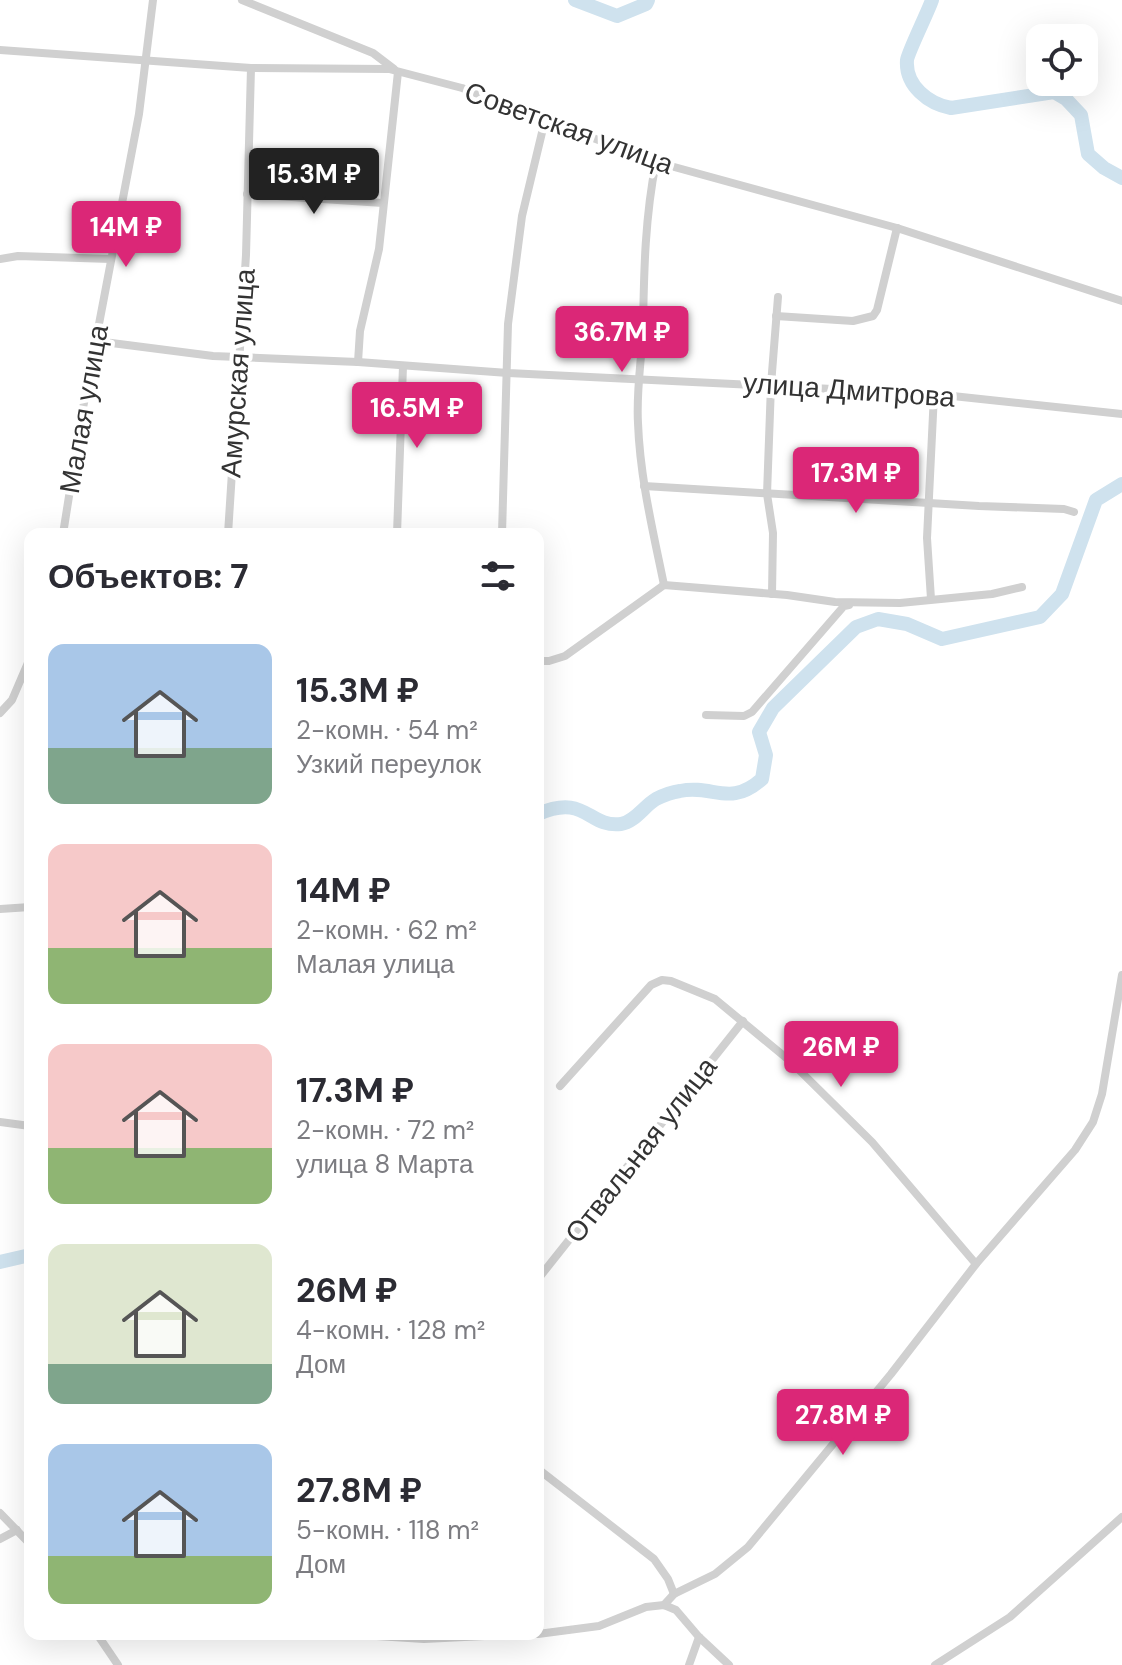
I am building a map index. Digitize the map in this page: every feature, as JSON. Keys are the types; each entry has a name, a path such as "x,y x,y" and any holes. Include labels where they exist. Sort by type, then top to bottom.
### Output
{"street":[{"name":"Малая улица","path":"64,528 139,114 153,0"},
{"path":"242,0 373,53 398,72 379,249 360,331 358,362"},
{"name":"Советская улица","path":"0,50 251,68 389,69 462,88 656,162 897,228 1122,301"},
{"name":"Амурская улица","path":"228,528 241,356 251,68"},
{"path":"502,528 508,324 522,216 545,120"},
{"path":"656,162 645,229 642,340 637,377 644,486 664,585"},
{"path":"247,194 383,203"},
{"path":"776,316 853,321 873,316 897,228"},
{"path":"0,259 18,256 111,259"},
{"path":"772,594 773,533 767,494 778,297"},
{"name":"улица Дмитрова","path":"96,341 178,353 934,394 1122,414"},
{"path":"397,528 403,366"},
{"path":"931,599 928,582 928,503 934,394"},
{"path":"644,486 1074,512"},
{"path":"544,661 565,656 664,585 858,603 914,603 992,594 1022,587"},
{"path":"706,715 744,716 752,712 844,606 858,603"},
{"path":"0,713 12,700 24,672"},
{"path":"0,909 24,907"},
{"path":"664,1605 674,1594 715,1574 748,1547 891,1374 976,1264 1075,1150 1093,1122 1102,1094 1122,975"},
{"path":"560,1086 651,985 662,980 671,981 715,999 790,1061 872,1142 976,1264"},
{"name":"Отвальная улица","path":"544,1271 743,1021"},
{"path":"0,1122 24,1125"},
{"path":"544,1474 654,1559 674,1594"},
{"path":"0,1513 24,1538"},
{"path":"935,1665 1010,1617 1122,1517"},
{"path":"0,1539 17,1530"},
{"path":"544,1633 599,1626 646,1607 664,1605 676,1610 729,1665"},
{"path":"689,1665 699,1637"},
{"path":"101,1640 118,1665"}],"waterway":[{"path":"575,0 617,16 646,4 648,0"},
{"path":"932,0 907,60 910,78 920,92 951,108 1054,92 1066,99 1081,115 1088,154 1122,178"},
{"path":"544,812 567,807 610,824 621,824 631,820 656,799 674,792 692,790 731,794 750,788 762,779 766,755 759,732 773,708 856,627 878,619 907,624 942,639 1040,617 1062,594 1096,500 1122,484"},
{"path":"0,1262 24,1256"}]}
